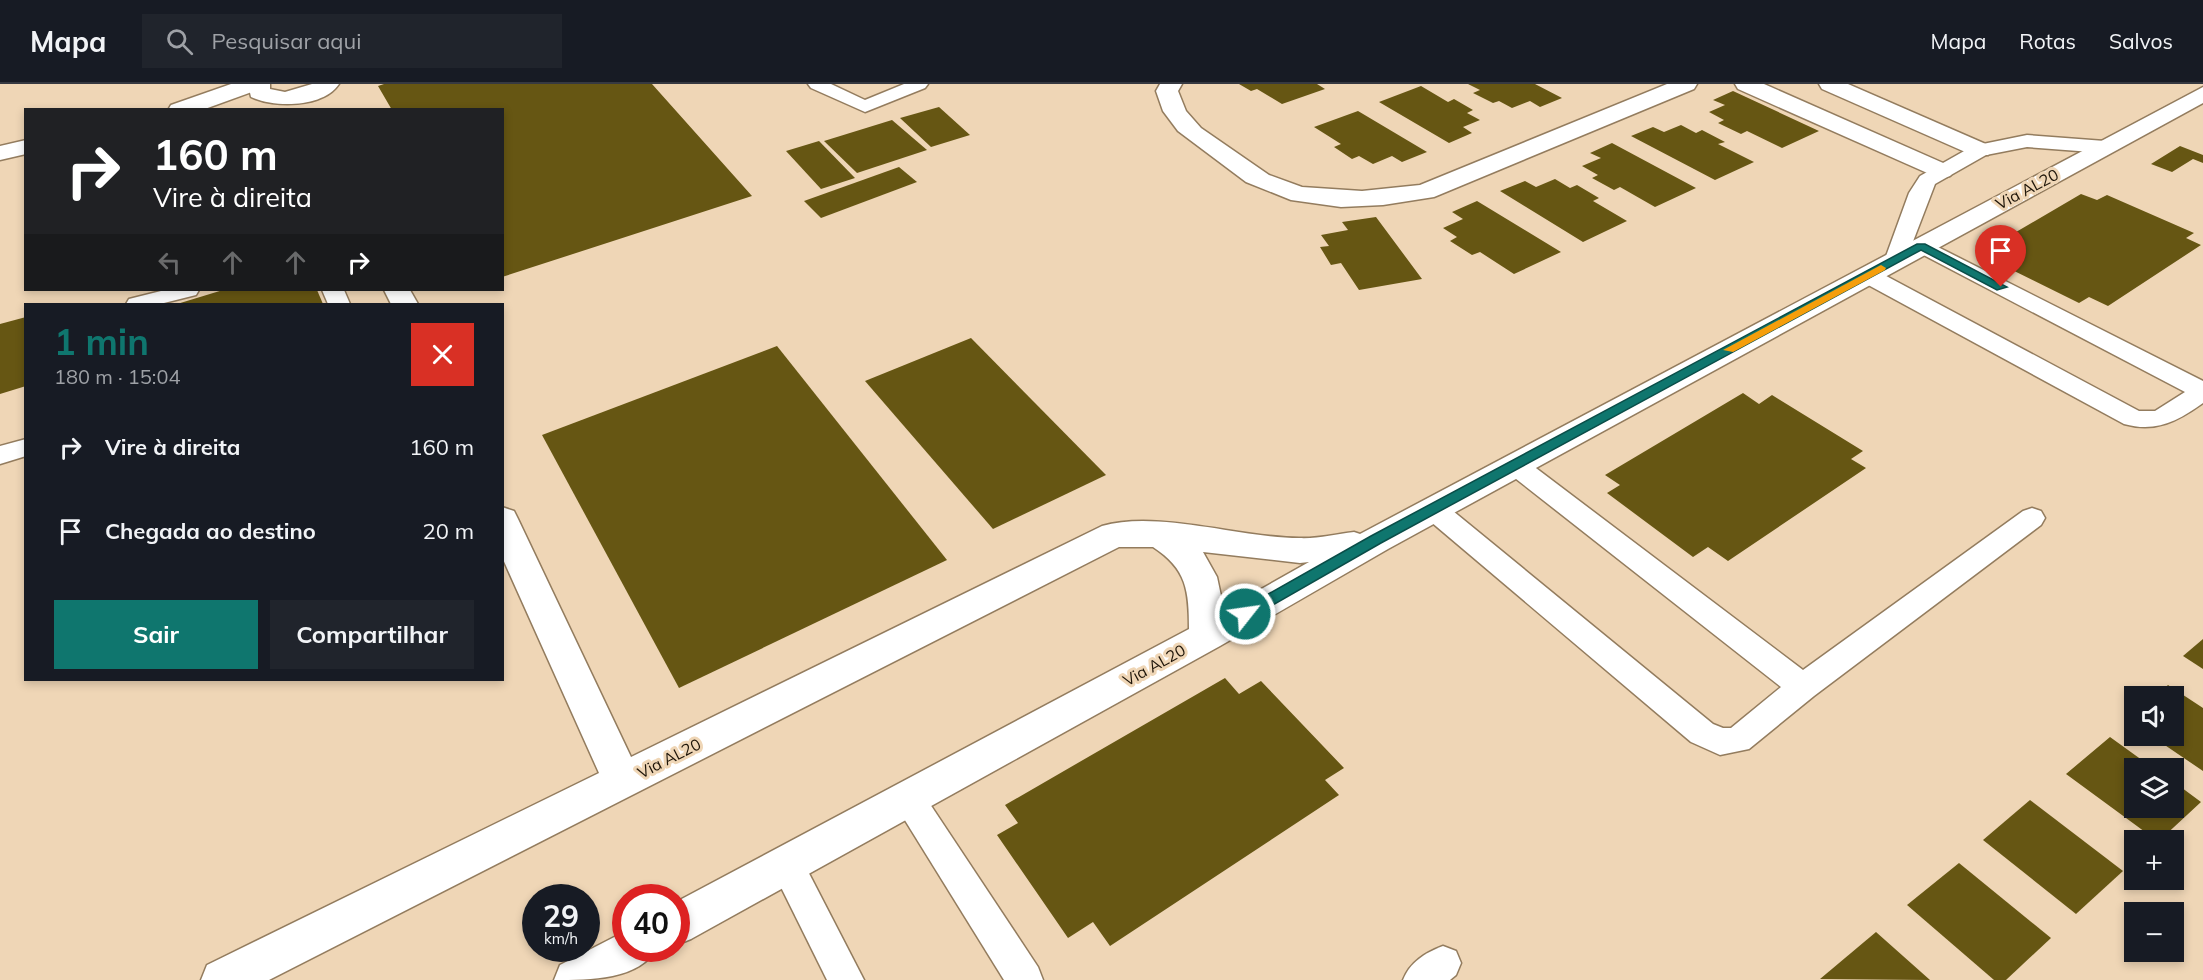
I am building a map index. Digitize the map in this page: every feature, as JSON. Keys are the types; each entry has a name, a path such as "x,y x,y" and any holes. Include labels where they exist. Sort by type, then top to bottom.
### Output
{"street":[{"path":"189,107 252,84"},
{"path":"1171,84 1167,91 1171,110 1196,136 1260,180 1296,193 1338,200 1384,198 1425,192 1686,84"},
{"path":"1746,84 1942,171"},
{"path":"1830,84 1980,150"},
{"path":"189,107 271,93 309,94 326,86"},
{"path":"322,108 326,86"},
{"path":"271,93 302,108"},
{"name":"Via AL20","path":"690,917 1207,636 1376,540 2203,94"},
{"path":"0,153 24,147"},
{"path":"504,523 622,781"},
{"name":"Via AL20","path":"223,980 1114,535 1159,535 1300,551 1323,550 1376,540"},
{"path":"1159,535 1181,547 1202,579 1207,602 1207,636"},
{"path":"576,980 612,960"}],"lane":[{"path":"817,84 865,107 919,84"},
{"path":"1896,259 1919,193 1927,180 1980,150 2026,141 2104,147"},
{"path":"1867,275 2133,418 2148,422 2160,420 2203,391 1921,246"},
{"path":"141,303 184,291"},
{"path":"0,455 24,448"},
{"path":"1515,465 1803,687"},
{"path":"1433,509 1702,733 1720,742 1738,740 1803,687 2032,518"},
{"path":"909,798 1025,980"},
{"path":"787,864 846,980"}],"building":[{"path":"384,84 652,84 752,196 504,276 504,108 391,108 378,86"},
{"path":"1239,84 1317,84 1325,89 1282,104 1257,89 1251,91"},
{"path":"1468,84 1535,84 1562,98 1540,107 1530,101 1512,108 1499,101 1493,103 1473,93 1480,90"},
{"path":"1421,86 1448,102 1454,99 1473,110 1467,113 1480,120 1463,127 1472,133 1449,143 1379,102"},
{"path":"1733,91 1819,131 1782,148 1747,131 1741,134 1718,123 1724,120 1709,112 1725,105 1713,100"},
{"path":"939,107 970,135 931,147 900,118"},
{"path":"1358,111 1427,152 1402,162 1392,156 1373,164 1359,156 1352,159 1334,147 1341,144 1314,127"},
{"path":"892,120 927,150 857,173 824,141"},
{"path":"1681,125 1696,133 1702,130 1725,142 1718,144 1754,162 1715,180 1631,136 1653,127 1664,132"},
{"path":"819,141 855,178 821,189 786,151"},
{"path":"1612,143 1696,188 1655,207 1620,187 1614,190 1592,178 1598,175 1582,166 1601,158 1590,153"},
{"path":"2180,146 2203,155 2203,163 2193,159 2172,172 2151,164"},
{"path":"899,167 917,182 821,218 804,201"},
{"path":"1555,179 1570,188 1577,185 1599,198 1593,201 1627,221 1583,242 1500,191 1525,181 1536,187"},
{"path":"2081,194 2097,200 2107,195 2194,233 2186,238 2201,245 2108,306 2089,297 2079,303 1994,261 2002,256 1987,249"},
{"path":"1477,201 1561,252 1514,274 1480,252 1472,255 1450,241 1457,237 1443,228 1463,219 1452,212"},
{"path":"1376,217 1422,279 1359,290 1341,263 1331,265 1320,247 1329,246 1321,235 1348,230 1342,222"},
{"path":"220,291 317,291 323,303 180,303"},
{"path":"24,318 24,387 0,394 0,324"},
{"path":"971,338 1106,475 993,529 865,381"},
{"path":"777,346 947,560 679,688 542,435"},
{"path":"1743,393 1759,404 1772,395 1863,451 1851,459 1866,468 1728,561 1708,547 1693,557 1607,493 1620,485 1605,475"},
{"path":"2203,639 2203,669 2183,656"},
{"path":"1225,678 1239,694 1261,681 1344,768 1325,780 1339,795 1110,946 1093,922 1068,938 997,835 1018,823 1005,805"},
{"path":"2184,696 2203,708 2203,771 2166,746 2184,746"},
{"path":"2110,737 2139,758 2124,758 2124,817 2066,774"},
{"path":"2184,789 2201,802 2184,818"},
{"path":"2030,800 2123,871 2076,914 1983,840"},
{"path":"2126,818 2184,818 2171,830 2142,830"},
{"path":"1959,863 2051,938 2006,980 1994,980 1907,905"},
{"path":"1876,932 1930,980 1820,979"}],"slow traffic":[{"path":"1729,350 1881,268"}],"route":[{"path":"1245,614 1376,540 1921,246 2001,287"}]}
